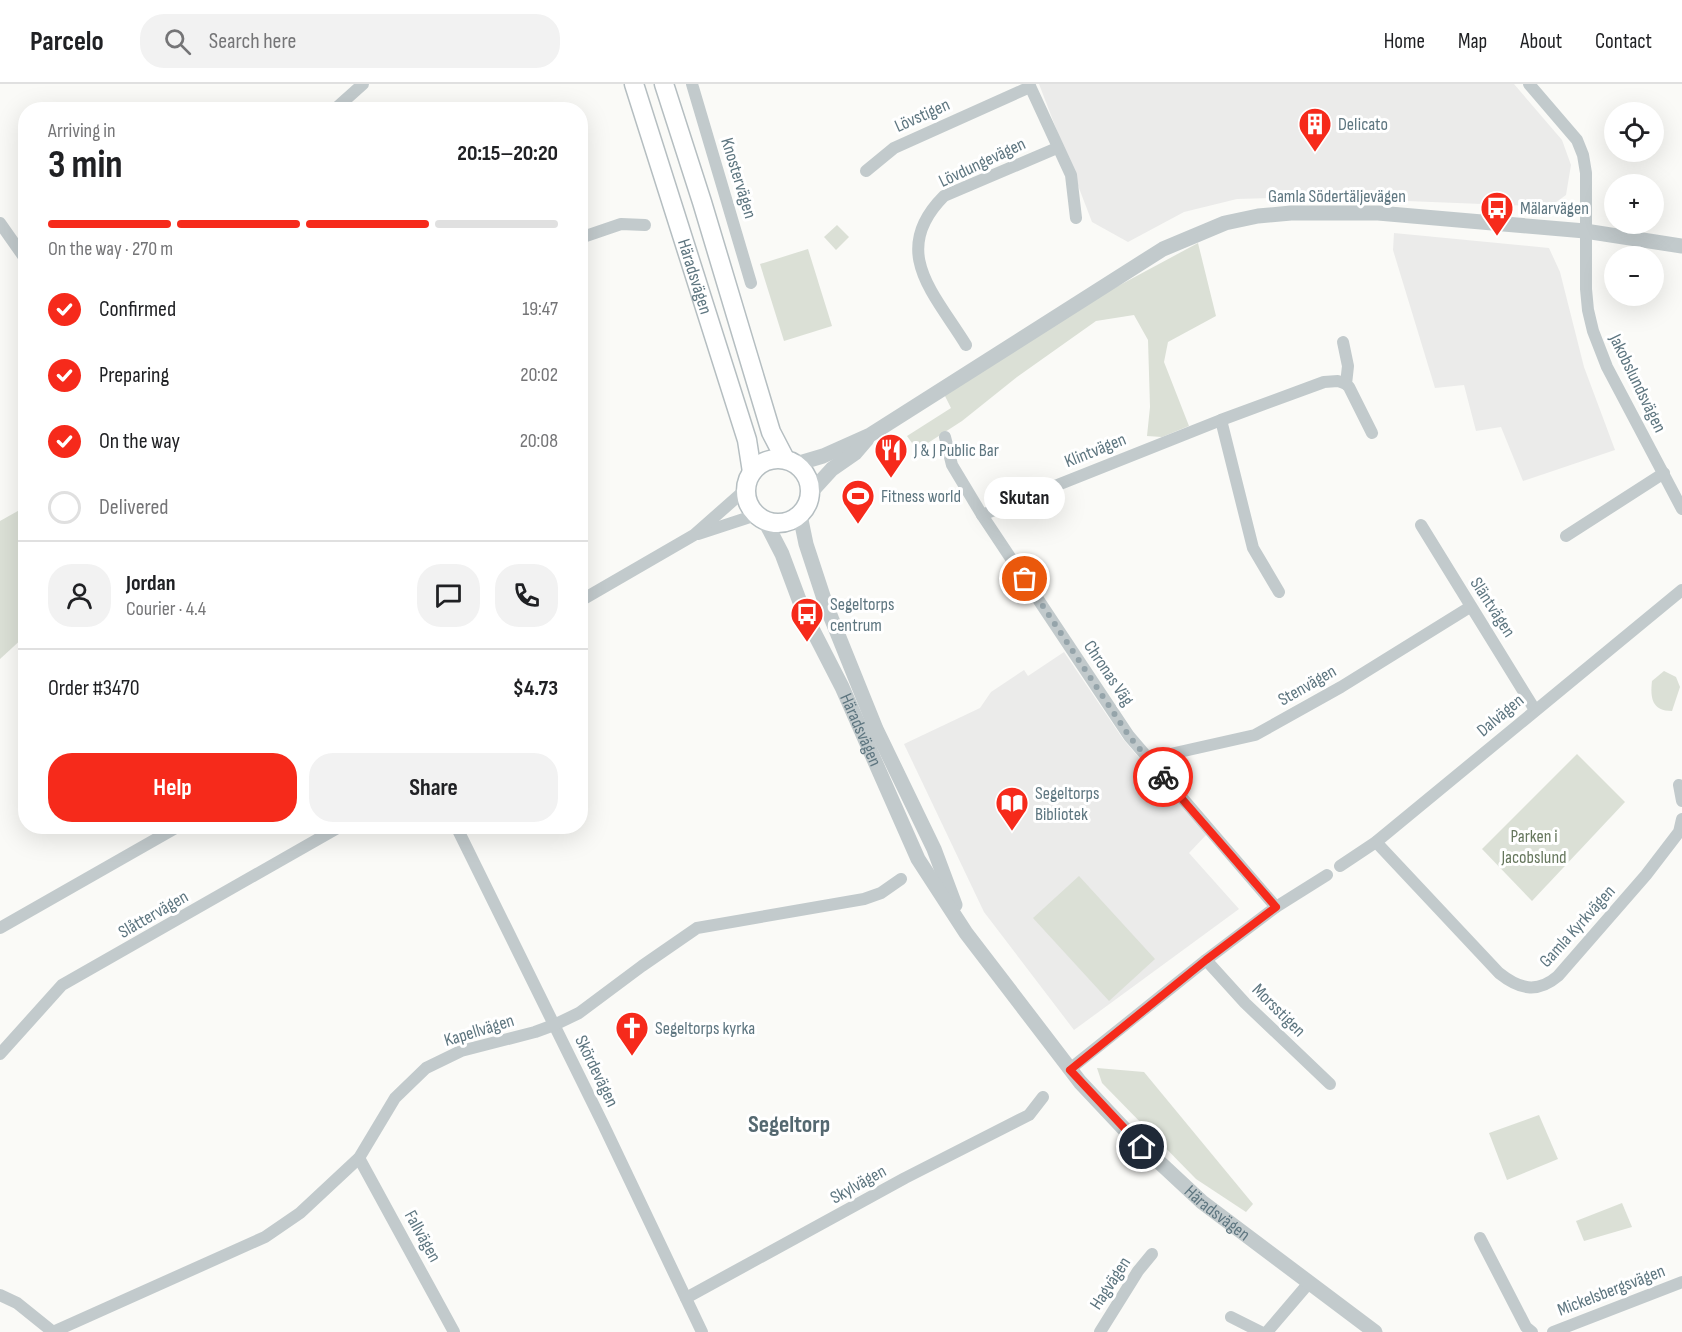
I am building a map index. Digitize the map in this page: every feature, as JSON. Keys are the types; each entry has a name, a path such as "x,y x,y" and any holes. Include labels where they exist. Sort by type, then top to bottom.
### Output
{"main road":[{"name":"Häradsvägen","path":"634,84 747,440 752,472"},
{"name":"Häradsvägen","path":"664,84 771,432 791,462"},
{"path":"770,459 791,462 808,478 811,492 807,507 793,520 782,524 761,518 748,504 745,490 747,479 760,464 770,459"}],"street":[{"path":"343,102 363,84"},
{"name":"Knostervägen","path":"692,84 751,284"},
{"path":"1529,84 1577,140 1583,155 1586,174 1585,231"},
{"path":"1029,86 1071,175 1076,218"},
{"name":"Lövstigen","path":"866,171 894,147 1029,86"},
{"name":"Lövdungevägen","path":"966,345 921,271 918,246 924,222 932,208 944,196 1057,148"},
{"name":"Gamla Södertäljevägen","path":"791,462 823,456 870,435 1163,249 1225,223 1258,216 1291,213 1378,213 1585,231 1682,246"},
{"path":"0,223 18,249"},
{"path":"588,235 621,224 645,225"},
{"name":"Jakobslundsvägen","path":"1585,231 1588,310 1593,331 1607,367 1664,473 1678,489 1682,509"},
{"path":"1343,342 1348,366 1346,384 1372,434"},
{"name":"Klintvägen","path":"982,515 1221,420 1324,382 1338,381 1346,384"},
{"path":"1221,420 1253,548 1279,592"},
{"name":"Gamla Södertäljevägen","path":"811,492 832,469 855,453 870,435"},
{"name":"Chronas Väg","path":"945,437 952,465 982,515 1129,736 1276,907"},
{"path":"1566,536 1664,473"},
{"path":"588,596 694,535 745,490"},
{"name":"Häradsvägen","path":"800,515 806,544 826,604 876,729 934,849 966,933"},
{"path":"694,535 761,518"},
{"name":"Häradsvägen","path":"761,518 782,554 804,613 842,687 918,859 966,933 1070,1070 1128,1133 1202,1202 1308,1284 1375,1332"},
{"name":"Släntvägen","path":"1421,525 1535,710"},
{"name":"Dalvägen","path":"1340,866 1376,842 1682,590"},
{"name":"Stenvägen","path":"1148,759 1255,735 1341,687 1470,607"},
{"path":"1679,785 1682,801"},
{"name":"Gamla Kyrkvägen","path":"1376,842 1499,973 1513,984 1540,987 1558,976 1646,875 1679,832 1682,819"},
{"path":"0,928 165,834"},
{"name":"Slåttervägen","path":"0,1054 62,986 327,834"},
{"name":"Skördevägen","path":"460,834 702,1332"},
{"path":"1070,1070 1206,960 1276,907 1326,875"},
{"name":"Kapellvägen","path":"53,1332 265,1237 300,1213 359,1158 395,1098 426,1068 461,1051 554,1026 579,1013 697,928 864,899 881,893 901,879"},
{"name":"Morsstigen","path":"1206,960 1245,1003 1330,1084"},
{"name":"Skylvägen","path":"686,1298 905,1178 1029,1115 1043,1097"},
{"name":"Fallvägen","path":"359,1158 454,1332"},
{"path":"1480,1238 1526,1327 1532,1332"},
{"name":"Hagvägen","path":"1100,1332 1138,1271 1152,1254"},
{"name":"Mickelsbergsvägen","path":"1553,1332 1682,1282"},
{"path":"1267,1332 1308,1284"},
{"path":"0,1295 17,1303 53,1332"},
{"path":"1231,1317 1261,1332"}],"shaded area":[{"path":"1039,84 1514,84 1562,140 1571,165 1566,195 1555,203 1532,206 1306,197 1237,199 1184,212 1128,242 1092,222"},
{"path":"1394,233 1549,248 1560,272 1584,367 1615,450 1523,481 1501,427 1476,431 1464,385 1435,388 1393,250"},
{"path":"1064,652 1123,739 1208,833 1189,853 1239,909 1074,1030 984,912 904,744 980,708 991,692 1024,670 1028,676"}],"green space":[{"path":"837,225 849,237 836,250 824,237"},
{"path":"1198,243 1216,316 1168,342 1164,362 1189,426 1162,437 1147,436 1150,407 1148,340 1134,315 1096,321 1017,377 962,421 917,450 907,436 951,408 944,394 1092,300"},
{"path":"808,249 832,326 784,341 760,264"},
{"path":"18,511 18,642 0,659 0,521"},
{"path":"1664,671 1676,677 1680,687 1672,711 1656,706 1651,693 1652,681"},
{"name":"Parken i Jacobslund","path":"1577,754 1625,802 1532,901 1482,849"},
{"path":"1079,876 1155,959 1109,1001 1033,918"},
{"path":"1097,1068 1144,1072 1253,1204 1246,1212 1196,1179 1102,1083"},
{"path":"1539,1115 1558,1159 1507,1180 1489,1133"},
{"path":"1622,1203 1632,1227 1584,1241 1576,1221"}],"way so far":[{"path":"1025,579 1129,736 1163,777"}],"place":[{"name":"Delicato","path":"1315,153"},
{"name":"Mälarvägen","path":"1497,237"},
{"name":"J & J Public Bar","path":"891,479"},
{"name":"Fitness world","path":"858,525"},
{"name":"Skutan","path":"1025,579"},
{"name":"Segeltorps centrum","path":"807,643"},
{"name":"Segeltorps Bibliotek","path":"1012,832"},
{"name":"Segeltorps kyrka","path":"632,1057"}],"district":[{"name":"Segeltorp","path":"789,1124"}],"route":[{"path":"1142,1147 1070,1070 1206,960 1276,907 1163,777"}]}
